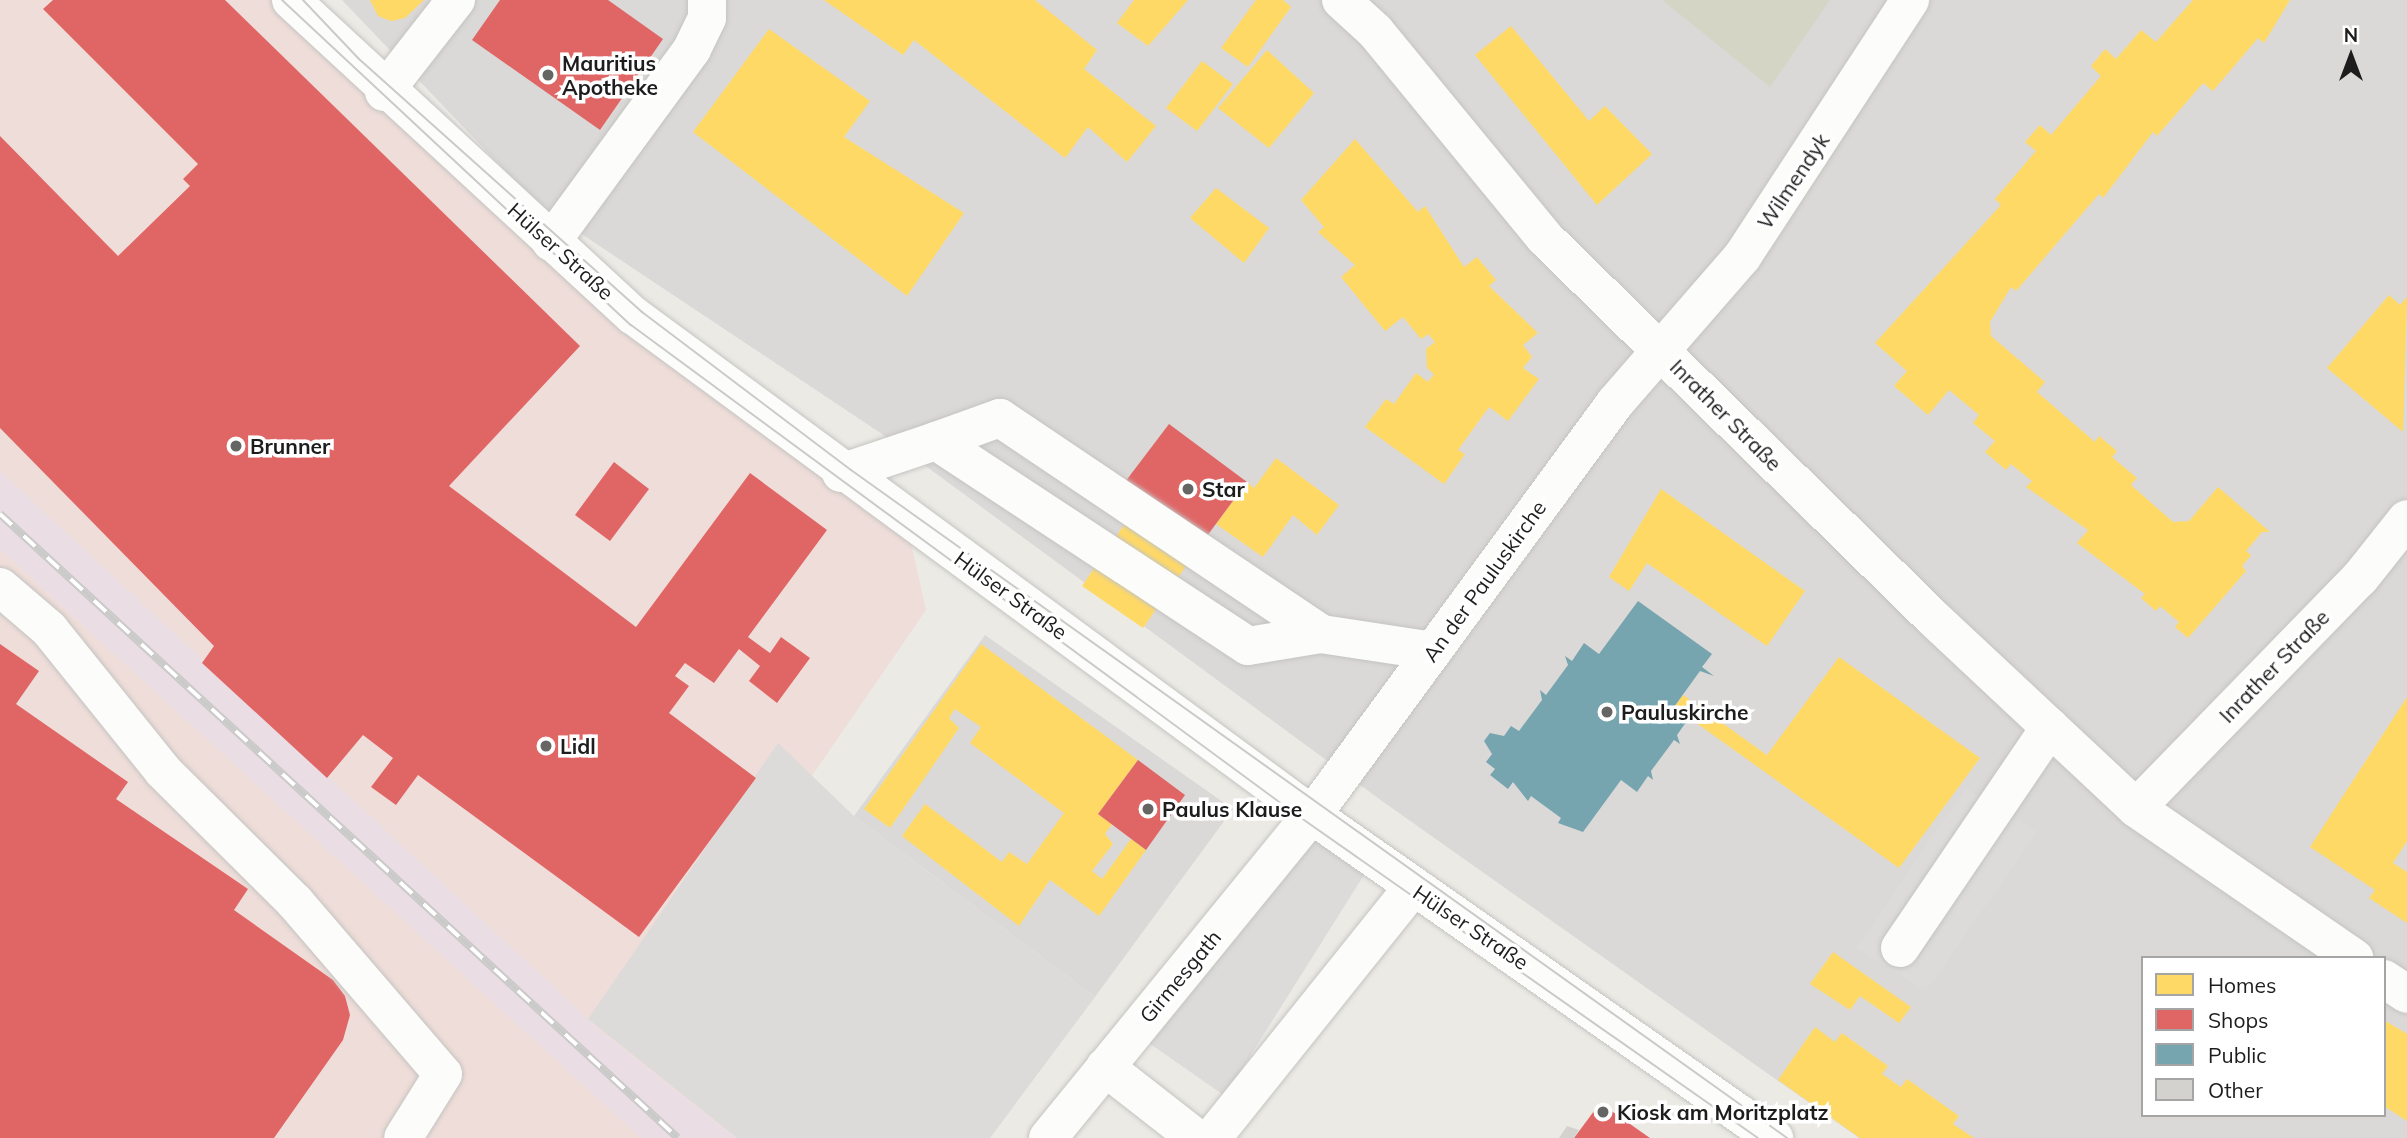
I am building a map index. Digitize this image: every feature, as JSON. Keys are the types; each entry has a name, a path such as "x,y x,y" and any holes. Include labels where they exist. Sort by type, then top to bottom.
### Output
{"street":[{"name":"Hülser Straße","path":"291,0 384,92 634,316 841,473 1312,815 1774,1138"},
{"path":"384,92 456,0"},
{"path":"551,242 692,50 707,18 707,0"},
{"name":"Inrather Straße","path":"1341,0 1375,31 1545,238 2050,727 2136,808 2351,956"},
{"name":"Wilmendyk","path":"1661,352 1742,257 1910,0"},
{"name":"An der Pauluskirche","path":"1312,815 1615,403 1661,352"},
{"path":"841,473 1000,418 1321,634"},
{"path":"936,441 1248,646 1321,634 1433,651"},
{"name":"Inrather Straße","path":"2136,808 2360,578 2407,519"},
{"path":"0,587 49,629 163,771 294,901 443,1073 404,1138"},
{"path":"1900,948 2050,727"},
{"name":"Girmesgath","path":"1048,1138 1312,815"},
{"path":"1212,1138 1413,887"},
{"path":"2386,980 2407,994"},
{"path":"1105,1067 1196,1138"}],"shaded area":[{"path":"0,0 295,0 365,70 906,521 926,610 772,834 965,1138 736,1138 601,1031 0,471"},
{"path":"342,0 2407,0 2407,1138 1859,1138 1382,801 882,434 538,205"},
{"path":"1662,0 1830,0 1770,87"},
{"path":"0,471 601,1031 736,1138 641,1138 0,549"},
{"path":"0,549 641,1138 0,1138"},
{"path":"985,635 1233,809 1095,997 854,816"},
{"path":"778,743 854,816 1095,997 990,1138 737,1138 588,1019"},
{"path":"1966,788 2037,832 1926,991 1856,948"},
{"path":"1308,829 1369,867 1225,1096 1136,1034"}],"building: Homes":[{"path":"370,0 424,0 405,18 391,21 378,16"},
{"path":"824,0 1035,0 1097,50 1084,69 1156,126 1127,162 1088,127 1065,158 914,40 903,55"},
{"path":"1134,0 1188,0 1148,46 1117,23"},
{"path":"1256,0 1283,0 1291,7 1248,67 1221,48"},
{"path":"2193,0 2290,0 2264,43 2258,38 2213,91 2203,83 2157,136 2153,132 2103,198 2099,194 2016,291 2011,287 1990,322 1991,336 2045,382 2037,392 2095,442 2099,436 2117,451 2112,457 2137,478 2131,485 2173,522 2189,521 2218,487 2270,532 2262,532 2246,551 2251,555 2242,566 2246,571 2188,638 2175,627 2179,622 2160,606 2156,611 2141,598 2145,594 2077,543 2088,530 2026,487 2032,481 2011,464 2006,470 1985,452 1995,441 1973,423 1979,415 1949,390 1928,415 1894,386 1907,371 1875,343 2001,205 1995,199 2036,151 2025,142 2040,125 2051,135 2101,76 2091,66 2105,49 2116,59 2141,30 2156,42"},
{"path":"1511,26 1589,121 1605,106 1652,154 1597,205 1475,55"},
{"path":"769,29 870,101 844,137 964,213 907,296 693,132"},
{"path":"1267,50 1314,93 1269,148 1218,108"},
{"path":"1202,61 1233,84 1197,131 1166,108"},
{"path":"1355,139 1418,212 1425,206 1464,267 1477,257 1496,280 1489,286 1538,333 1523,345 1532,357 1523,368 1539,379 1508,421 1489,407 1458,450 1465,454 1444,484 1365,427 1386,399 1394,404 1416,373 1428,382 1434,374 1427,368 1426,349 1435,342 1428,334 1421,339 1403,317 1385,331 1341,277 1355,265 1318,232 1324,227 1301,200"},
{"path":"1216,188 1269,228 1244,263 1190,218"},
{"path":"2389,295 2400,305 2407,297 2403,432 2327,368"},
{"path":"1276,458 1339,505 1317,535 1293,515 1263,557 1216,524 1247,482 1254,488"},
{"path":"1661,489 1805,591 1767,646 1647,563 1629,591 1609,577"},
{"path":"1144,496 1204,540 1143,628 1082,586"},
{"path":"981,644 1138,760 1098,814 1112,824 1105,834 1113,844 1092,871 1102,879 1131,839 1146,850 1099,916 1050,880 1019,926 902,836 925,804 1002,862 1009,852 1027,864 1064,813 970,743 981,727 955,709 949,718 959,728 890,828 864,809"},
{"path":"1839,657 1980,758 1899,868 1674,707 1683,695 1767,755"},
{"path":"2407,697 2407,841 2393,863 2407,872 2407,923 2369,898 2375,890 2310,847"},
{"path":"1833,952 1911,1007 1899,1023 1860,996 1850,1010 1810,984"},
{"path":"2386,1021 2407,1034 2407,1121 2386,1107"},
{"path":"1815,1027 1835,1042 1842,1033 1888,1066 1882,1074 1901,1087 1907,1079 1959,1116 1953,1124 1974,1138 1860,1138 1778,1080"}],"building: Shops":[{"path":"53,0 225,0 580,346 449,486 636,627 750,473 827,530 748,637 770,653 781,637 810,658 777,703 749,681 760,666 739,649 714,683 685,663 675,676 689,686 669,713 756,778 639,937 418,775 396,805 371,787 393,758 363,735 327,778 202,663 214,646 0,428 0,136 118,256 190,186 183,179 198,164 43,9"},
{"path":"500,0 608,0 663,39 600,130 472,40"},
{"name":"Star","path":"1169,424 1247,482 1204,540 1125,482"},
{"path":"614,462 649,489 610,541 575,515"},
{"path":"0,644 39,671 16,704 128,782 116,799 248,889 234,910 333,980 345,996 350,1015 343,1040 274,1138 0,1138"},
{"path":"1138,760 1185,795 1146,850 1098,814"},
{"name":"Kiosk am Moritzplatz","path":"1600,1103 1650,1138 1574,1138"}],"building: Public":[{"name":"Pauluskirche","path":"1638,601 1712,654 1702,667 1714,676 1700,671 1674,707 1689,718 1677,735 1680,744 1674,740 1651,771 1653,780 1648,776 1637,792 1621,780 1583,832 1558,823 1561,818 1531,796 1528,801 1513,782 1508,789 1490,775 1495,769 1486,762 1492,754 1484,741 1490,733 1504,736 1511,726 1519,731 1542,700 1540,690 1546,695 1568,665 1565,656 1572,661 1584,643 1599,654"}],"building: Other":[{"path":"1567,1126 1579,1130 1574,1138 1559,1138"}],"tram line":[{"path":"282,0 631,325 1294,813 1758,1138"},
{"path":"303,0 359,59 642,312 851,470 1787,1138"}],"railway":[{"path":"0,514 678,1138"}],"place":[{"name":"Mauritius Apotheke","path":"548,75"},
{"name":"Brunner","path":"236,446"},
{"name":"Star","path":"1188,489"},
{"name":"Pauluskirche","path":"1607,712"},
{"name":"Lidl","path":"546,746"},
{"name":"Paulus Klause","path":"1148,809"},
{"name":"Kiosk am Moritzplatz","path":"1603,1112"}]}
